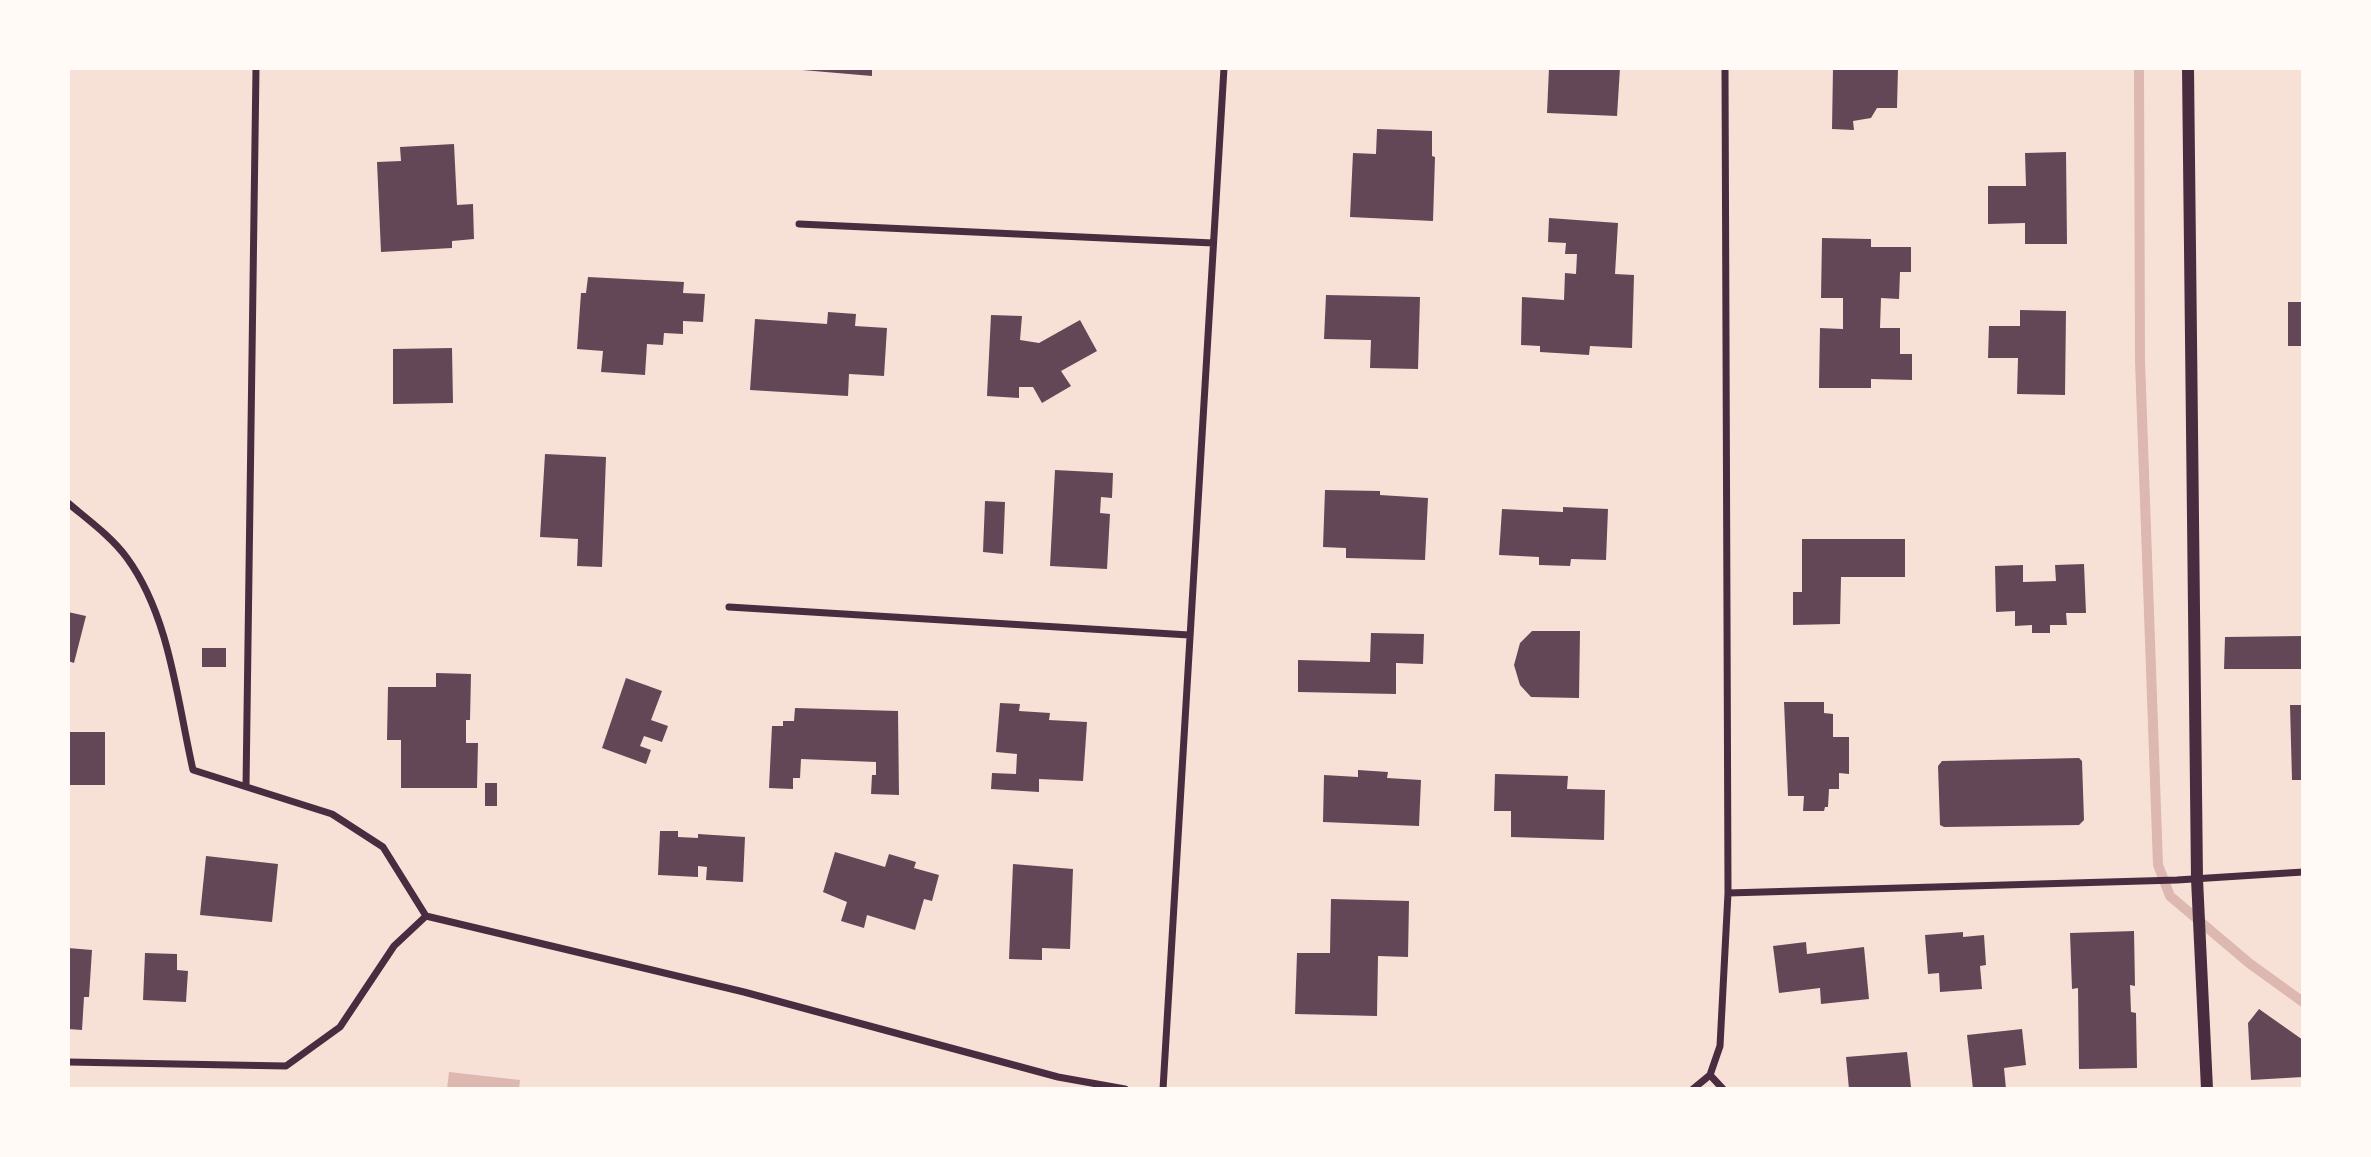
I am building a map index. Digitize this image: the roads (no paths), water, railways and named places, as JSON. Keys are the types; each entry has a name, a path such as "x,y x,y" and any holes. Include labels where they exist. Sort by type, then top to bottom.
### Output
{"street":[{"path":"246,786 256,68"},
{"path":"1163,1089 1224,68"},
{"path":"1693,1089 1710,1075 1720,1046 1728,893 1725,68"},
{"path":"2188,68 2197,878 2207,1089"},
{"path":"799,224 1213,243"},
{"path":"68,503 126,555 147,590 162,635 193,770 332,814 383,847 425,916 744,992 1058,1077 1125,1089"},
{"path":"729,607 1189,635"},
{"path":"1728,893 2177,880 2303,872"},
{"path":"68,1062 286,1066 340,1027 394,946 425,916"},
{"path":"1710,1075 1723,1089"}],"waterway":[{"path":"2139,68 2140,361 2158,865 2170,896 2249,963 2303,1002"}]}
